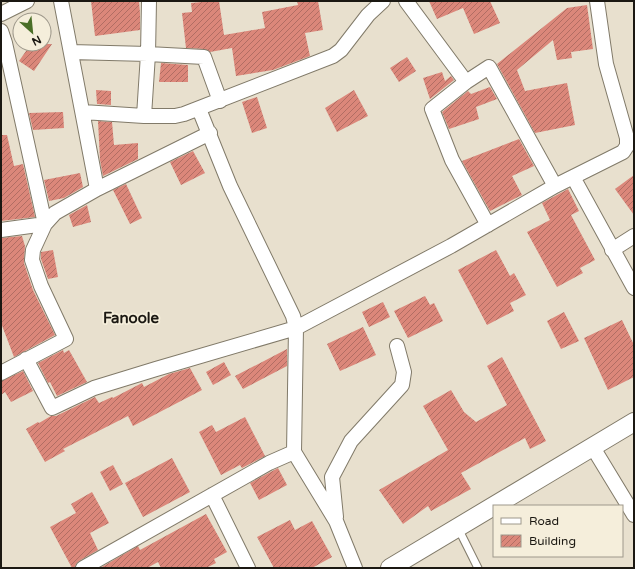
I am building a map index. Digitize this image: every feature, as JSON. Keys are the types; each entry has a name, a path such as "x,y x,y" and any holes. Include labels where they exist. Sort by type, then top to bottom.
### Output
{"street":[{"path":"1,14 27,1"},
{"path":"61,1 97,190"},
{"path":"144,116 148,54 149,1"},
{"path":"83,112 144,116 176,116 199,109 264,82 333,56 341,50 368,15 383,1"},
{"path":"406,1 466,82"},
{"path":"26,359 52,408 101,386 156,368 296,328 451,246 555,186 623,152 627,146 627,138 606,64 597,1"},
{"path":"1,31 5,43 45,224"},
{"path":"71,52 204,57 220,101"},
{"path":"488,225 452,160 432,109 488,67 555,186"},
{"path":"199,109 210,133 230,186 293,316 296,328 294,452 336,521 355,568"},
{"path":"1,373 66,339 46,299 32,260 33,250 45,224 55,213 210,133"},
{"path":"573,177 634,288"},
{"path":"1,230 45,224"},
{"path":"612,250 634,236"},
{"path":"336,521 332,477 351,441 402,385 404,372 397,346"},
{"path":"494,505 634,422"},
{"path":"592,446 634,515"},
{"path":"83,568 269,463 294,452"},
{"path":"212,495 248,568"},
{"path":"390,568 493,506"}],"lane":[{"path":"458,527 478,568"}],"building":[{"path":"91,1 139,1 140,30 95,36"},
{"path":"201,1 219,1 224,35 265,28 262,12 298,5 297,1 318,1 323,30 305,33 310,56 273,70 236,76 232,48 210,52 204,49 186,48 182,13 192,12 191,3 202,2"},
{"path":"429,1 490,1 500,23 474,34 463,8 437,19"},
{"path":"587,5 593,49 571,52 572,58 557,60 553,40 517,70 525,91 567,83 575,125 535,133 497,64 567,8"},
{"path":"25,52 47,52 34,71 19,61"},
{"path":"407,57 416,71 399,82 390,68"},
{"path":"161,63 188,65 188,82 159,82"},
{"path":"442,72 445,81 451,76 454,80 430,99 423,78"},
{"path":"490,87 497,99 476,107 479,119 449,129 442,112 468,91 471,94"},
{"path":"96,90 111,91 111,105 97,104"},
{"path":"354,90 368,116 337,132 325,108"},
{"path":"257,97 267,128 252,133 242,102"},
{"path":"63,112 64,128 33,130 29,113"},
{"path":"98,121 112,122 114,145 138,143 138,159 103,176 100,160"},
{"path":"1,135 7,135 14,166 23,164 35,217 1,221"},
{"path":"519,139 534,166 512,176 522,195 490,211 462,161"},
{"path":"193,151 205,173 181,185 170,162"},
{"path":"80,173 83,187 64,198 49,201 44,180"},
{"path":"634,175 634,215 615,189"},
{"path":"126,184 142,218 130,224 113,190"},
{"path":"568,189 579,211 571,215 595,260 580,268 583,273 557,287 527,232 550,220 542,203"},
{"path":"87,205 91,222 73,227 69,215"},
{"path":"22,236 25,246 24,263 33,290 55,335 14,357 1,323 1,238"},
{"path":"53,250 58,277 48,279 41,259 41,252"},
{"path":"496,250 510,276 514,273 526,295 510,303 514,311 487,325 458,270"},
{"path":"425,296 430,305 434,303 443,321 408,338 394,311"},
{"path":"383,302 390,317 369,327 362,312"},
{"path":"564,312 579,341 561,349 547,321"},
{"path":"622,320 634,345 634,377 608,390 584,338"},
{"path":"363,327 376,355 340,371 327,344"},
{"path":"287,349 287,366 243,389 235,376"},
{"path":"63,350 64,353 69,350 87,382 57,396 50,382 48,383 38,363"},
{"path":"502,357 546,441 530,449 525,438 461,473 471,489 431,511 428,506 403,524 379,490 448,450 423,406 451,390 464,412 476,422 507,405 487,366"},
{"path":"224,362 231,375 213,385 206,372"},
{"path":"190,368 202,390 133,426 128,416 63,449 65,451 45,462 26,429 38,422 39,423 51,416 56,416 95,397 99,403 112,397 113,398 142,383 144,387 169,374"},
{"path":"23,371 33,391 11,402 5,392 1,395 1,381"},
{"path":"245,417 265,456 242,468 240,465 221,475 199,432 212,425 216,432"},
{"path":"172,458 190,492 143,517 125,483"},
{"path":"113,465 123,484 110,491 100,472"},
{"path":"278,468 287,485 259,500 250,483"},
{"path":"92,492 109,523 90,533 98,550 79,561 75,568 72,568 50,527 76,513 71,504"},
{"path":"206,514 227,552 214,559 216,563 206,568 161,568 158,562 147,568 100,568 138,546 140,550"},
{"path":"290,520 295,530 312,521 332,557 312,568 274,568 257,537"}],"district":[{"name":"Fanoole","path":"131,318"}]}
